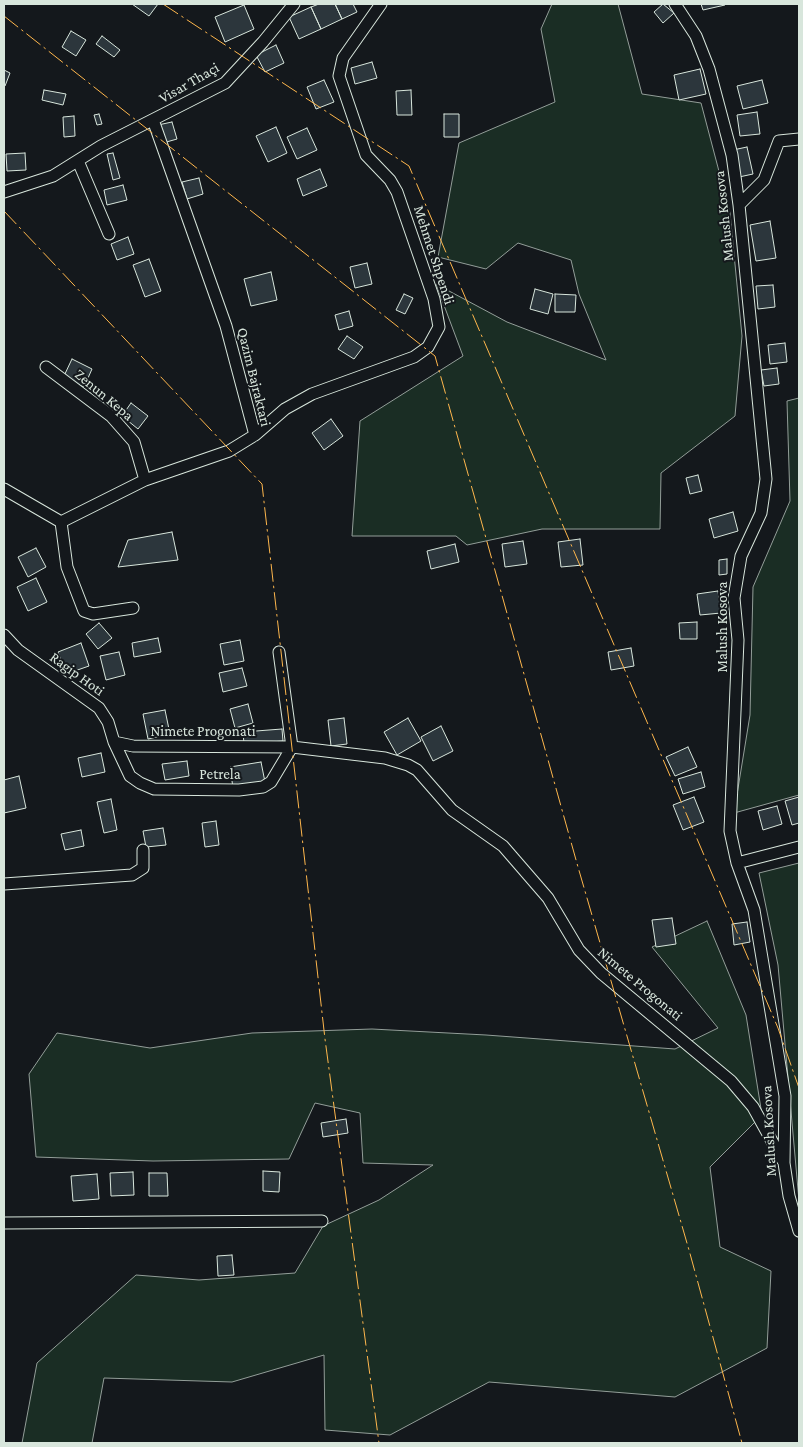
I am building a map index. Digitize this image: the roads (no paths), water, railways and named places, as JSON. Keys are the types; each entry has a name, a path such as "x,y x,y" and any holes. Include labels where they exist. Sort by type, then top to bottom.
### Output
{"street":[{"name":"Visar Thaçi","path":"4,192 53,176 101,146 225,83 269,36 294,4"},
{"name":"Mehmet Shpendi","path":"255,435 285,409 312,394 414,357 428,347 439,327 434,299 397,192 390,180 366,154 340,81 340,66 343,58 381,4"},
{"name":"Malush Kosova","path":"675,4 696,36 710,68 732,155 739,205 766,479 761,513 741,556 734,598 738,659 730,818 731,841 754,910 785,1096 784,1163 788,1196 799,1231"},
{"name":"Qazim Bajraktari","path":"61,522 146,480 229,451 255,435 226,326 153,120"},
{"path":"739,205 764,180 779,141 799,139"},
{"path":"78,161 108,234"},
{"name":"Zenun Kepa","path":"46,367 111,416 134,442 146,480"},
{"path":"4,489 61,522 67,567 84,611 93,614 133,608"},
{"name":"Ragip Hoti","path":"4,634 18,650 99,708 108,722 114,742 130,776"},
{"path":"279,652 292,747"},
{"name":"Nimete Progonati","path":"114,742 133,746 222,745 292,747 385,758 408,765 417,770 452,810 503,846 548,898 578,950 601,973 731,1081 753,1107 784,1163"},
{"name":"Petrela","path":"130,776 154,789 239,790 263,787 270,782 292,747"},
{"path":"737,863 799,848"},
{"path":"4,884 132,875 143,868 143,850"},
{"path":"4,1223 322,1221"}]}
